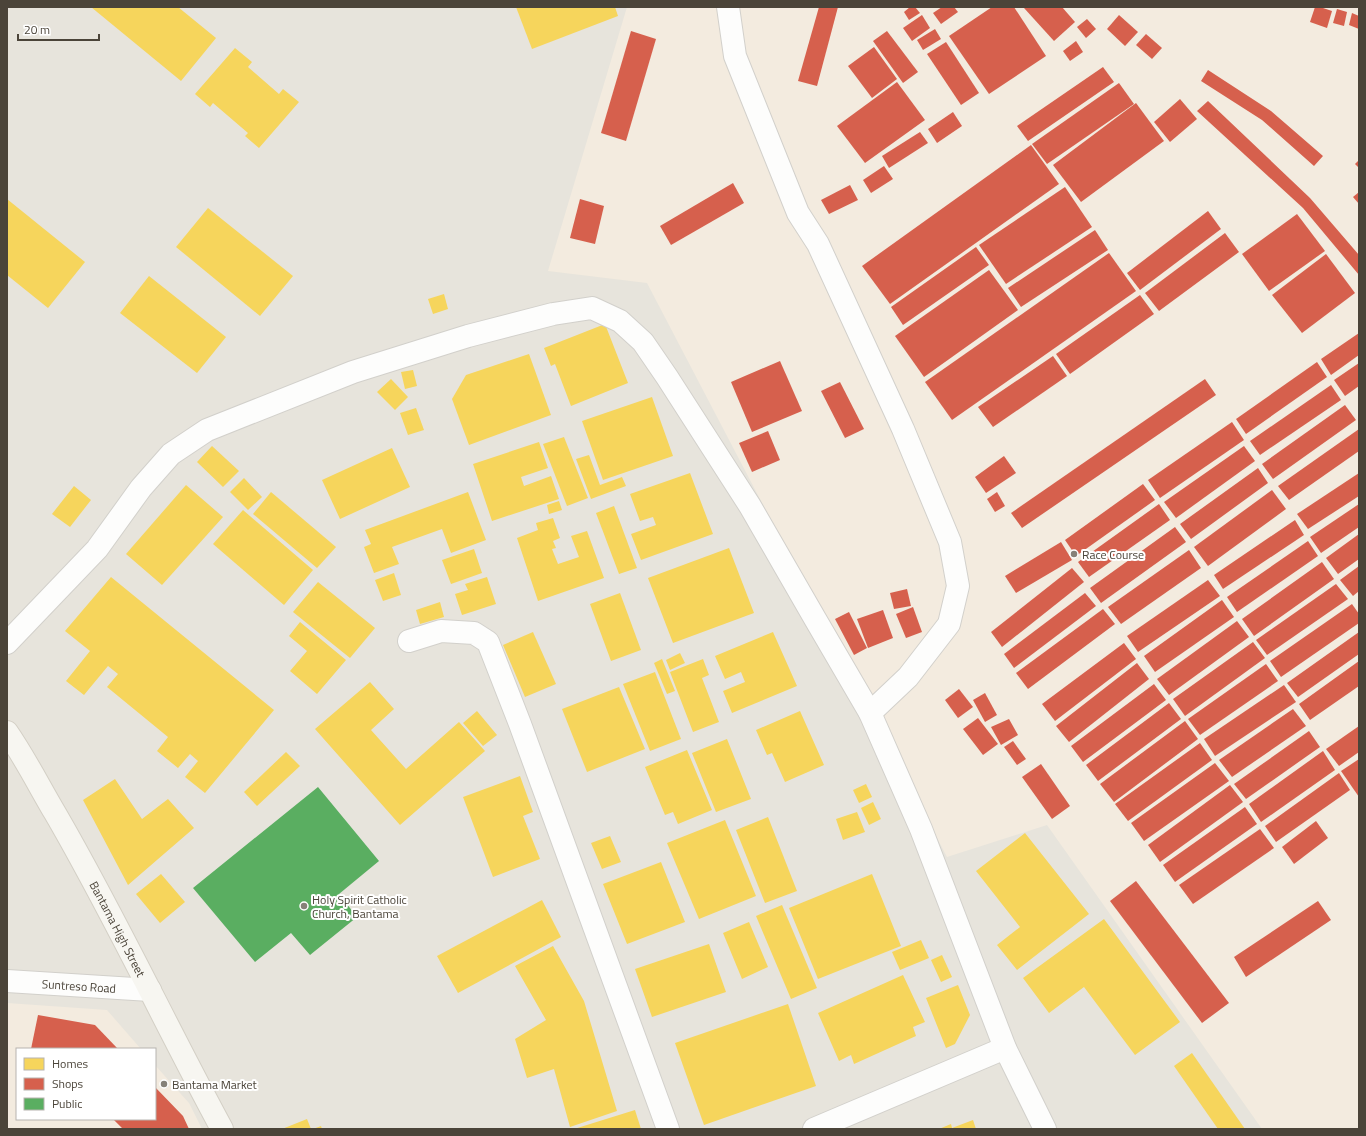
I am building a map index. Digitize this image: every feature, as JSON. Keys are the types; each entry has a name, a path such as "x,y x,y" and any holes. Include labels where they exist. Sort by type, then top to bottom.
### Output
{"main road":[{"name":"Bantama High Street","path":"7,732 82,860 192,1074 222,1129"}],"street":[{"path":"728,7 735,56 798,213 822,251 903,429 950,542 958,586 949,624 908,677 870,713"},
{"path":"7,643 97,549 141,488 171,454 207,430 353,372 468,336 553,314 592,308 620,321 643,342 750,506 870,713 921,829 1005,1048 1045,1129"},
{"path":"409,641 441,631 474,632 488,642 520,724 668,1129"},
{"name":"Suntreso Road","path":"7,981 150,990"},
{"path":"814,1129 1005,1048"}],"shaded area":[{"path":"7,7 1359,7 1359,1129 7,1129"},
{"name":"Race Course","path":"627,7 1359,7 1359,1129 1262,1129 1047,825 947,857 647,283 548,271"},
{"name":"Bantama Market","path":"7,1003 107,1010 140,1048 16,1048 16,1120 156,1120 156,1066 189,1103 202,1129 7,1129"}],"building: Homes":[{"path":"91,7 178,7 216,38 181,81"},
{"path":"516,7 615,7 618,16 532,49"},
{"path":"235,48 252,62 248,67 279,94 283,89 299,102 259,148 245,136 248,133 213,103 210,107 195,94"},
{"path":"7,199 85,262 48,308 7,275"},
{"path":"208,208 293,276 260,316 176,247"},
{"path":"149,276 226,337 197,373 120,313"},
{"path":"444,294 448,309 433,314 428,299"},
{"path":"605,324 628,383 571,406 555,364 551,366 544,348"},
{"path":"529,354 551,415 469,445 452,399 466,375"},
{"path":"413,370 417,386 405,389 401,372"},
{"path":"391,379 408,397 395,410 377,392"},
{"path":"652,397 673,456 603,480 582,421"},
{"path":"416,408 424,430 408,435 400,413"},
{"path":"564,437 588,498 567,506 543,444"},
{"path":"539,442 548,468 521,477 524,486 551,476 559,499 492,521 473,464"},
{"path":"212,446 239,471 223,487 197,462"},
{"path":"392,448 410,487 340,519 322,480"},
{"path":"589,455 600,485 622,477 626,486 591,499 576,459"},
{"path":"690,473 713,534 641,560 631,534 656,525 653,517 640,521 630,494"},
{"path":"244,478 262,497 248,510 230,492"},
{"path":"186,485 223,517 162,585 126,554"},
{"path":"74,486 91,500 70,527 52,514"},
{"path":"271,492 336,547 317,568 253,514"},
{"path":"468,492 486,540 451,553 442,529 392,547 399,564 374,573 364,547 371,544 365,530"},
{"path":"559,501 562,510 549,514 547,505"},
{"path":"614,506 637,568 619,574 596,513"},
{"path":"243,510 313,570 284,605 213,544"},
{"path":"553,518 560,538 553,541 556,548 552,549 558,564 579,557 571,536 587,531 604,578 538,601 517,538 538,530 536,523"},
{"path":"729,548 754,613 673,643 648,578"},
{"path":"474,549 482,573 451,584 442,560"},
{"path":"394,573 401,595 383,601 375,580"},
{"path":"111,577 274,710 205,793 185,777 198,761 190,754 178,768 157,751 168,737 107,687 118,674 108,666 84,695 66,681 90,651 65,631"},
{"path":"487,577 496,604 462,615 455,594 468,590 465,584"},
{"path":"318,582 375,628 350,658 293,612"},
{"path":"620,593 641,650 611,661 590,604"},
{"path":"440,602 444,617 420,624 416,610"},
{"path":"300,622 346,660 317,694 290,671 307,651 289,636"},
{"path":"533,632 556,684 525,697 503,645"},
{"path":"773,632 797,686 732,713 723,691 745,682 741,672 725,679 715,656"},
{"path":"680,653 685,663 670,670 666,660"},
{"path":"662,659 675,691 667,694 654,663"},
{"path":"703,659 709,675 702,678 719,722 693,732 670,672"},
{"path":"655,672 681,739 650,751 623,684"},
{"path":"370,682 394,709 371,730 406,769 459,722 485,751 400,825 315,729"},
{"path":"619,687 645,749 587,772 562,709"},
{"path":"477,711 497,735 483,746 463,723"},
{"path":"800,711 824,765 785,782 772,753 767,755 756,730"},
{"path":"727,739 751,799 716,812 692,753"},
{"path":"687,750 712,810 678,824 673,812 665,815 645,767"},
{"path":"286,752 300,766 257,806 244,792"},
{"path":"520,776 533,812 523,816 540,859 493,877 463,797"},
{"path":"115,779 142,819 168,799 194,828 128,885 83,800"},
{"path":"866,784 872,797 859,803 853,790"},
{"path":"873,802 881,819 869,825 861,808"},
{"path":"857,812 865,832 843,840 836,819"},
{"path":"768,817 797,891 765,903 736,830"},
{"path":"725,820 756,896 699,919 667,843"},
{"path":"1025,833 1089,914 1017,970 997,945 1020,927 976,871"},
{"path":"610,836 621,862 602,869 591,843"},
{"path":"661,862 685,922 627,944 603,884"},
{"path":"161,874 185,902 160,923 136,894"},
{"path":"872,874 901,946 818,979 789,908"},
{"path":"542,900 561,937 458,993 437,956"},
{"path":"782,905 817,988 791,999 756,916"},
{"path":"1104,919 1180,1022 1135,1055 1084,987 1049,1013 1023,978"},
{"path":"749,922 768,967 742,979 723,933"},
{"path":"921,940 929,958 900,970 892,952"},
{"path":"709,944 726,992 652,1017 635,969"},
{"path":"553,946 584,1001 617,1111 570,1127 554,1069 527,1078 515,1039 546,1020 515,966"},
{"path":"942,955 952,977 941,982 931,960"},
{"path":"903,975 925,1022 913,1027 916,1036 854,1064 851,1055 839,1061 818,1013"},
{"path":"958,985 970,1015 955,1044 946,1048 926,998"},
{"path":"788,1004 816,1086 704,1125 675,1043"},
{"path":"1192,1053 1245,1129 1218,1129 1174,1066"},
{"path":"635,1110 641,1129 574,1129"},
{"path":"307,1119 311,1129 282,1129"},
{"path":"973,1120 976,1129 939,1129 951,1124 952,1128"},
{"path":"321,1126 322,1129 313,1129"}],"building: Shops":[{"path":"819,7 838,7 817,86 798,81"},
{"path":"910,7 915,7 920,13 909,20 904,12"},
{"path":"942,7 954,7 958,12 941,24 933,13"},
{"path":"992,7 1014,7 1046,56 989,94 949,36"},
{"path":"1062,7 1075,22 1054,41 1024,8"},
{"path":"1315,7 1332,11 1327,28 1310,22"},
{"path":"1337,9 1347,12 1344,26 1333,23"},
{"path":"1352,13 1359,16 1359,29 1349,25"},
{"path":"922,15 930,28 912,41 903,28"},
{"path":"1119,15 1138,32 1125,46 1107,29"},
{"path":"1087,19 1096,29 1086,38 1077,27"},
{"path":"935,29 941,39 923,50 917,40"},
{"path":"631,31 656,39 626,141 601,133"},
{"path":"887,31 918,72 903,83 873,41"},
{"path":"1146,34 1162,48 1152,59 1136,45"},
{"path":"1076,41 1083,52 1070,61 1063,51"},
{"path":"946,42 979,93 961,105 927,54"},
{"path":"874,47 897,79 872,98 848,66"},
{"path":"1103,67 1114,82 1028,141 1017,126"},
{"path":"1208,70 1271,111 1323,156 1314,166 1262,120 1201,81"},
{"path":"897,82 925,120 865,163 837,126"},
{"path":"1119,83 1134,104 1047,164 1032,144"},
{"path":"1180,99 1197,119 1170,142 1154,122"},
{"path":"1208,101 1310,198 1359,255 1359,275 1303,208 1197,111"},
{"path":"1136,103 1164,141 1081,202 1053,165"},
{"path":"953,112 962,126 937,143 928,129"},
{"path":"920,132 928,143 889,168 882,156"},
{"path":"1031,145 1059,184 890,304 862,266"},
{"path":"1359,160 1359,168 1355,164"},
{"path":"884,166 893,179 871,193 863,180"},
{"path":"733,183 744,203 671,245 660,226"},
{"path":"850,185 858,200 829,214 821,200"},
{"path":"1065,187 1092,227 1006,284 979,245"},
{"path":"1359,192 1359,204 1353,197"},
{"path":"580,199 604,206 595,244 570,238"},
{"path":"1208,211 1221,229 1140,290 1127,273"},
{"path":"1297,214 1325,251 1269,291 1242,254"},
{"path":"1095,230 1108,250 1021,307 1008,288"},
{"path":"1225,233 1239,252 1159,311 1145,293"},
{"path":"976,247 989,265 903,325 891,307"},
{"path":"1109,253 1136,291 952,420 925,382"},
{"path":"1326,254 1355,293 1302,333 1272,295"},
{"path":"989,270 1018,310 924,377 895,336"},
{"path":"1140,295 1154,314 1070,374 1056,354"},
{"path":"1359,333 1359,355 1331,375 1321,359"},
{"path":"1053,356 1067,376 993,427 978,407"},
{"path":"780,361 802,411 752,432 731,382"},
{"path":"1317,362 1327,377 1246,434 1236,419"},
{"path":"1359,363 1359,386 1345,396 1334,380"},
{"path":"1205,379 1216,395 1022,528 1011,513"},
{"path":"840,382 864,429 845,438 821,391"},
{"path":"1331,385 1341,400 1260,455 1250,441"},
{"path":"1345,405 1356,420 1273,479 1262,464"},
{"path":"1232,422 1244,440 1160,498 1148,480"},
{"path":"1359,429 1359,451 1289,500 1278,486"},
{"path":"768,431 780,460 752,472 739,443"},
{"path":"1244,446 1255,461 1176,518 1164,502"},
{"path":"1004,456 1016,473 986,493 975,477"},
{"path":"1258,468 1268,483 1191,539 1180,524"},
{"path":"1359,473 1359,496 1308,529 1297,514"},
{"path":"1143,484 1155,500 1076,556 1065,540"},
{"path":"1272,490 1286,509 1208,566 1194,547"},
{"path":"997,492 1005,506 995,512 987,499"},
{"path":"1159,504 1170,520 1089,577 1078,562"},
{"path":"1359,504 1359,527 1321,553 1310,537"},
{"path":"1295,520 1304,535 1223,589 1214,575"},
{"path":"1175,527 1186,542 1101,603 1090,588"},
{"path":"1359,534 1359,559 1338,574 1326,558"},
{"path":"1308,541 1318,556 1237,612 1227,597"},
{"path":"1061,542 1072,560 1016,593 1005,576"},
{"path":"1189,550 1201,568 1121,624 1108,607"},
{"path":"1322,562 1334,579 1254,636 1242,619"},
{"path":"1359,566 1359,591 1353,596 1340,580"},
{"path":"1072,568 1084,582 1002,647 991,632"},
{"path":"1208,580 1220,596 1138,652 1127,636"},
{"path":"1336,584 1348,599 1267,655 1256,640"},
{"path":"907,589 911,606 894,609 890,593"},
{"path":"1085,593 1096,606 1014,668 1004,654"},
{"path":"1222,600 1234,617 1155,672 1144,656"},
{"path":"1352,604 1359,614 1359,623 1281,677 1270,661"},
{"path":"913,607 922,632 906,638 896,614"},
{"path":"1103,609 1115,624 1028,689 1016,673"},
{"path":"883,610 893,638 868,648 857,619"},
{"path":"849,612 867,648 854,655 835,619"},
{"path":"1237,621 1249,637 1169,695 1157,679"},
{"path":"1359,632 1359,654 1298,697 1287,683"},
{"path":"1253,642 1265,658 1185,716 1173,699"},
{"path":"1124,643 1136,659 1055,721 1042,704"},
{"path":"1359,661 1359,686 1310,720 1299,704"},
{"path":"1137,663 1149,679 1069,742 1056,726"},
{"path":"1266,664 1278,681 1200,735 1188,719"},
{"path":"1154,684 1166,700 1083,762 1071,746"},
{"path":"1284,685 1296,702 1215,756 1204,739"},
{"path":"959,689 973,707 958,718 945,700"},
{"path":"985,693 997,715 985,722 973,700"},
{"path":"1169,703 1181,719 1098,781 1086,765"},
{"path":"1293,709 1306,726 1232,777 1219,760"},
{"path":"978,718 998,744 983,755 963,729"},
{"path":"1009,719 1018,735 1001,745 991,727"},
{"path":"1185,721 1198,739 1114,802 1100,784"},
{"path":"1359,726 1359,752 1339,766 1326,749"},
{"path":"1309,731 1320,747 1246,799 1234,784"},
{"path":"1013,741 1026,759 1017,765 1004,747"},
{"path":"1200,743 1212,760 1128,821 1115,804"},
{"path":"1323,751 1335,770 1261,822 1249,804"},
{"path":"1359,759 1359,797 1341,771"},
{"path":"1215,763 1229,781 1144,841 1131,823"},
{"path":"1041,764 1070,806 1052,819 1022,777"},
{"path":"1339,773 1350,790 1276,842 1265,826"},
{"path":"1230,785 1243,802 1160,862 1148,845"},
{"path":"1245,807 1257,824 1175,882 1163,865"},
{"path":"1316,821 1328,838 1294,864 1282,847"},
{"path":"1260,829 1274,848 1193,904 1179,885"},
{"path":"1136,881 1229,1003 1202,1023 1110,901"},
{"path":"1318,901 1331,920 1246,977 1234,957"},
{"path":"38,1015 95,1025 117,1048 31,1048"},
{"path":"156,1088 183,1116 189,1129 123,1129 114,1120 156,1120"}],"building: Public":[{"path":"318,787 379,861 339,894 357,917 310,955 291,933 255,962 193,888"}],"place":[{"name":"Race Course","path":"1074,554"},
{"name":"Holy Spirit Catholic Church, Bantama","path":"304,906"},
{"name":"Bantama Market","path":"164,1084"}]}
